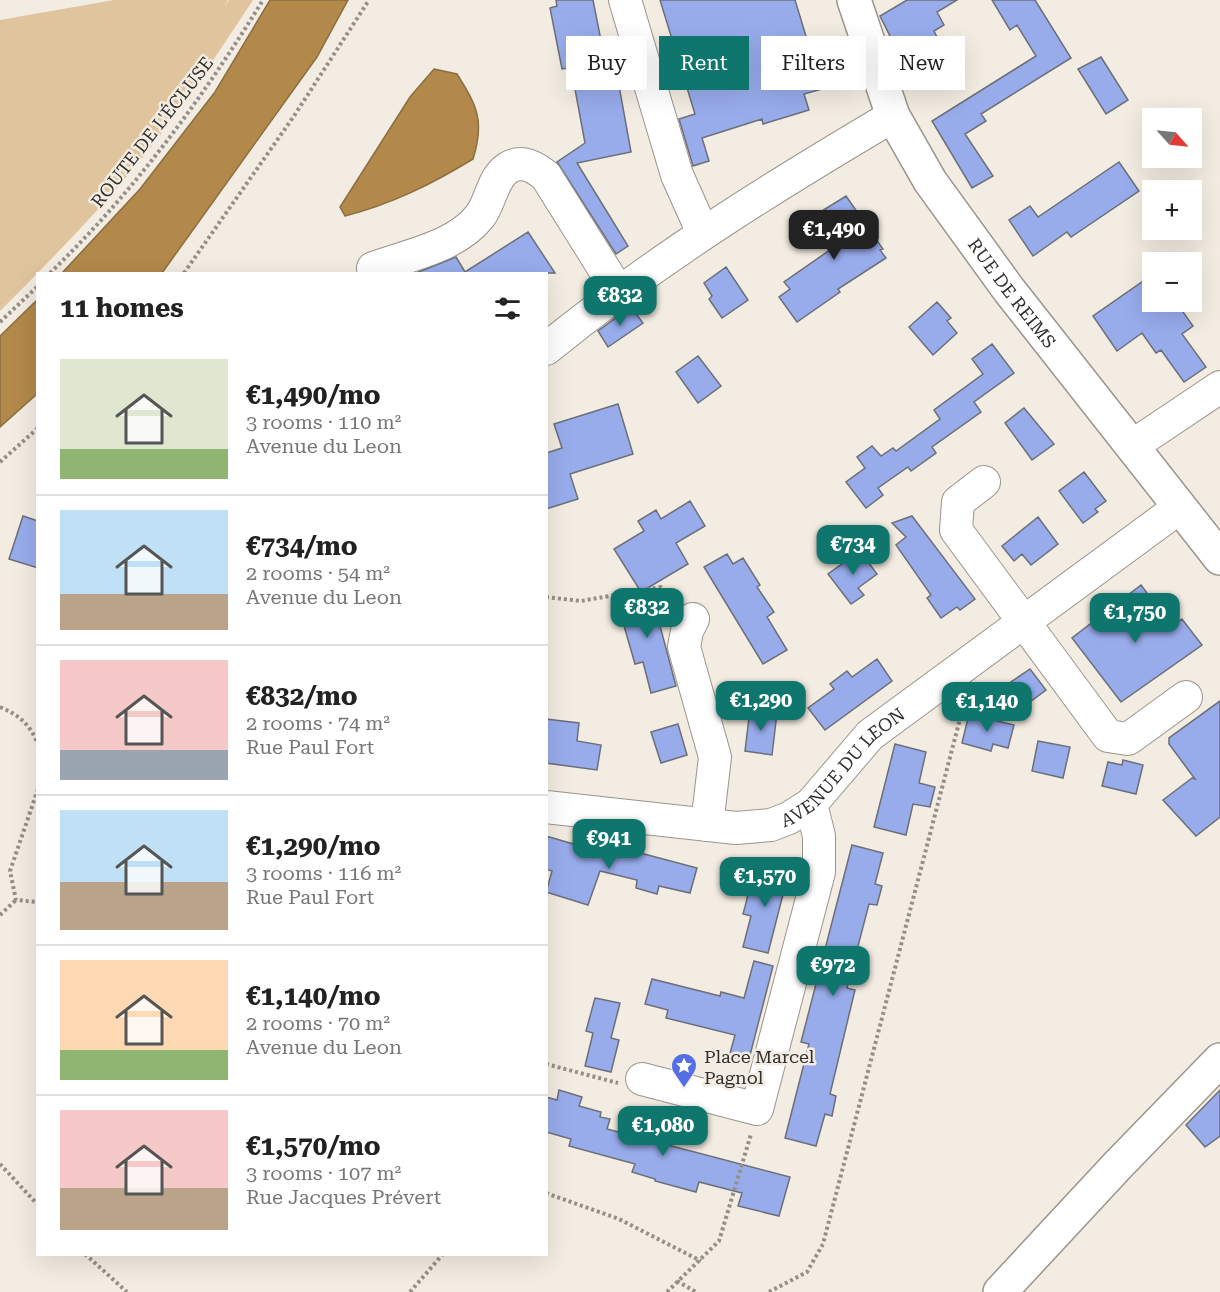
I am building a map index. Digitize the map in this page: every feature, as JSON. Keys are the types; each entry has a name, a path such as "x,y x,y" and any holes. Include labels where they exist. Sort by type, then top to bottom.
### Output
{"main road":[{"name":"RUE DE REIMS","path":"854,0 893,116 930,182 1009,290 1220,558"},
{"path":"1000,1292 1118,1165 1218,1068"}],"street":[{"path":"625,0 677,176 703,233"},
{"path":"548,347 618,291 703,233 754,199 893,116"},
{"path":"373,267 438,246 462,234 481,215 495,183 507,169 517,164 534,166 546,176 618,291"},
{"path":"1132,446 1220,387"},
{"path":"984,482 958,501 956,530 1108,736 1128,739 1186,697"},
{"name":"AVENUE DU LEON","path":"548,807 754,828 789,818 811,804 870,735 1180,507"},
{"path":"693,619 684,647 715,757 707,825"},
{"path":"642,1079 757,1109 819,872 819,836 811,804"}],"path":[{"name":"ROUTE DE L'ÉCLUSE","path":"51,272 125,193 182,122 236,44 263,0"},
{"path":"185,272 294,116 369,0"},
{"path":"0,322 36,288"},
{"path":"0,462 36,430"},
{"path":"548,597 581,601 661,587 693,619"},
{"path":"769,1292 807,1272 823,1244 976,658"},
{"path":"0,706 16,713 33,730 36,739"},
{"path":"16,900 10,871 36,795"},
{"path":"0,915 16,900 36,902"},
{"path":"548,1065 630,1086 642,1079"},
{"path":"667,1292 720,1241 728,1220 757,1109"},
{"path":"0,1164 36,1203"},
{"path":"548,1194 619,1219 701,1261"},
{"path":"87,1256 127,1292"},
{"path":"410,1292 441,1256"},
{"path":"677,1281 696,1292"}],"shaded area":[{"path":"114,0 228,0 224,7 229,0 253,0 196,86 150,148 118,187 52,259 39,272 36,272 36,275 0,311 0,20"},
{"path":"270,0 348,0 317,57 163,272 63,272 140,189 215,92"},
{"path":"434,69 457,74 470,95 478,124 477,146 473,159 411,192 379,206 345,216 340,207 410,97"},
{"path":"36,301 36,395 0,427 0,336"}],"building":[{"path":"556,0 593,0 600,36 566,36 566,68 562,69 550,8 557,6"},
{"path":"660,0 795,0 806,36 761,36 761,90 818,90 804,94 809,110 763,124 762,119 702,138 709,161 693,166 679,119 695,114 688,90 749,90 749,36 671,36"},
{"path":"907,0 957,0 937,12 944,25 934,31 936,36 890,36 880,16"},
{"path":"992,0 1035,0 1071,58 981,114 986,121 965,134 993,176 972,188 932,121 1036,56 1017,25 1010,30"},
{"path":"1101,57 1128,100 1106,114 1078,69"},
{"path":"575,90 620,90 631,152 577,163 628,246 616,254 557,162 585,143"},
{"path":"1119,162 1139,191 1071,237 1067,232 1033,256 1009,220 1030,206 1038,217"},
{"path":"846,196 883,249 880,250 886,258 838,289 840,292 797,322 779,297 790,289 784,282 837,245 817,214"},
{"path":"528,232 555,273 548,272 465,272"},
{"path":"456,257 465,272 418,272"},
{"path":"726,267 748,300 722,318 709,299 712,296 704,283"},
{"path":"1142,282 1142,312 1183,312 1193,326 1182,334 1206,367 1184,382 1161,350 1156,353 1142,333 1117,351 1093,316"},
{"path":"937,302 951,318 947,321 957,333 933,355 909,327"},
{"path":"631,307 643,323 608,347 598,331"},
{"path":"992,344 1014,373 974,402 981,412 932,447 936,453 911,471 908,467 878,488 883,495 866,508 846,482 865,468 857,457 872,446 881,456 893,448 896,451 940,419 934,410 983,374 972,359"},
{"path":"698,356 721,386 698,403 676,372"},
{"path":"618,404 633,454 570,474 578,499 548,508 548,452 562,448 554,424"},
{"path":"1024,408 1054,444 1032,460 1005,423"},
{"path":"1084,472 1106,501 1095,509 1098,512 1083,523 1059,491"},
{"path":"690,501 705,526 676,543 688,564 641,592 614,549 644,531 638,521 656,510 661,519"},
{"path":"23,516 36,520 36,567 9,559"},
{"path":"912,516 975,599 960,610 957,607 941,618 927,598 931,595 896,545 906,537 892,523"},
{"path":"1038,517 1058,544 1031,565 1022,554 1014,561 1002,546"},
{"path":"860,551 877,574 858,588 864,595 851,604 828,574"},
{"path":"727,554 733,564 743,558 760,585 757,587 774,612 767,617 787,650 763,664 704,567"},
{"path":"1141,585 1172,627 1182,619 1202,645 1121,702 1072,638"},
{"path":"651,592 676,686 651,693 643,662 635,664 616,598"},
{"path":"877,659 892,681 825,730 808,708 834,689 830,684 847,671 852,677"},
{"path":"1030,669 1046,690 1019,710 1002,688"},
{"path":"1220,701 1220,817 1196,836 1163,800 1192,778 1195,779 1169,744 1169,738"},
{"path":"750,709 777,713 772,755 745,751"},
{"path":"969,714 1014,725 1008,748 993,744 991,751 962,743"},
{"path":"548,719 579,723 577,741 601,745 597,770 548,763"},
{"path":"678,724 687,755 661,763 651,732"},
{"path":"1038,741 1070,747 1063,778 1032,771"},
{"path":"895,744 926,752 919,783 935,787 930,807 913,804 906,835 874,827"},
{"path":"1123,760 1143,765 1136,794 1102,786 1108,762 1122,765"},
{"path":"548,837 611,855 614,846 697,868 690,893 659,886 657,894 636,888 637,880 600,871 588,905 548,893 552,871 548,870"},
{"path":"852,845 883,853 875,884 882,886 877,905 869,904 847,988 855,990 830,1094 836,1096 832,1116 825,1114 816,1146 785,1138 809,1044 801,1042"},
{"path":"764,863 789,871 768,953 743,947 751,916 743,914 748,893 756,895"},
{"path":"754,961 773,966 748,1063 729,1057 735,1035 666,1018 668,1010 645,1004 652,979 720,996 721,992 744,998"},
{"path":"595,998 620,1003 611,1038 619,1040 611,1072 585,1066 593,1033 586,1031"},
{"path":"559,1090 582,1097 579,1106 601,1112 600,1117 610,1119 607,1129 790,1177 779,1216 738,1206 742,1193 699,1182 696,1192 655,1181 655,1179 632,1172 635,1164 569,1146 571,1139 548,1133 548,1098 557,1100"},
{"path":"1220,1090 1220,1136 1205,1147 1186,1125"}],"place":[{"name":"Place Marcel Pagnol","path":"684,1089"}]}
